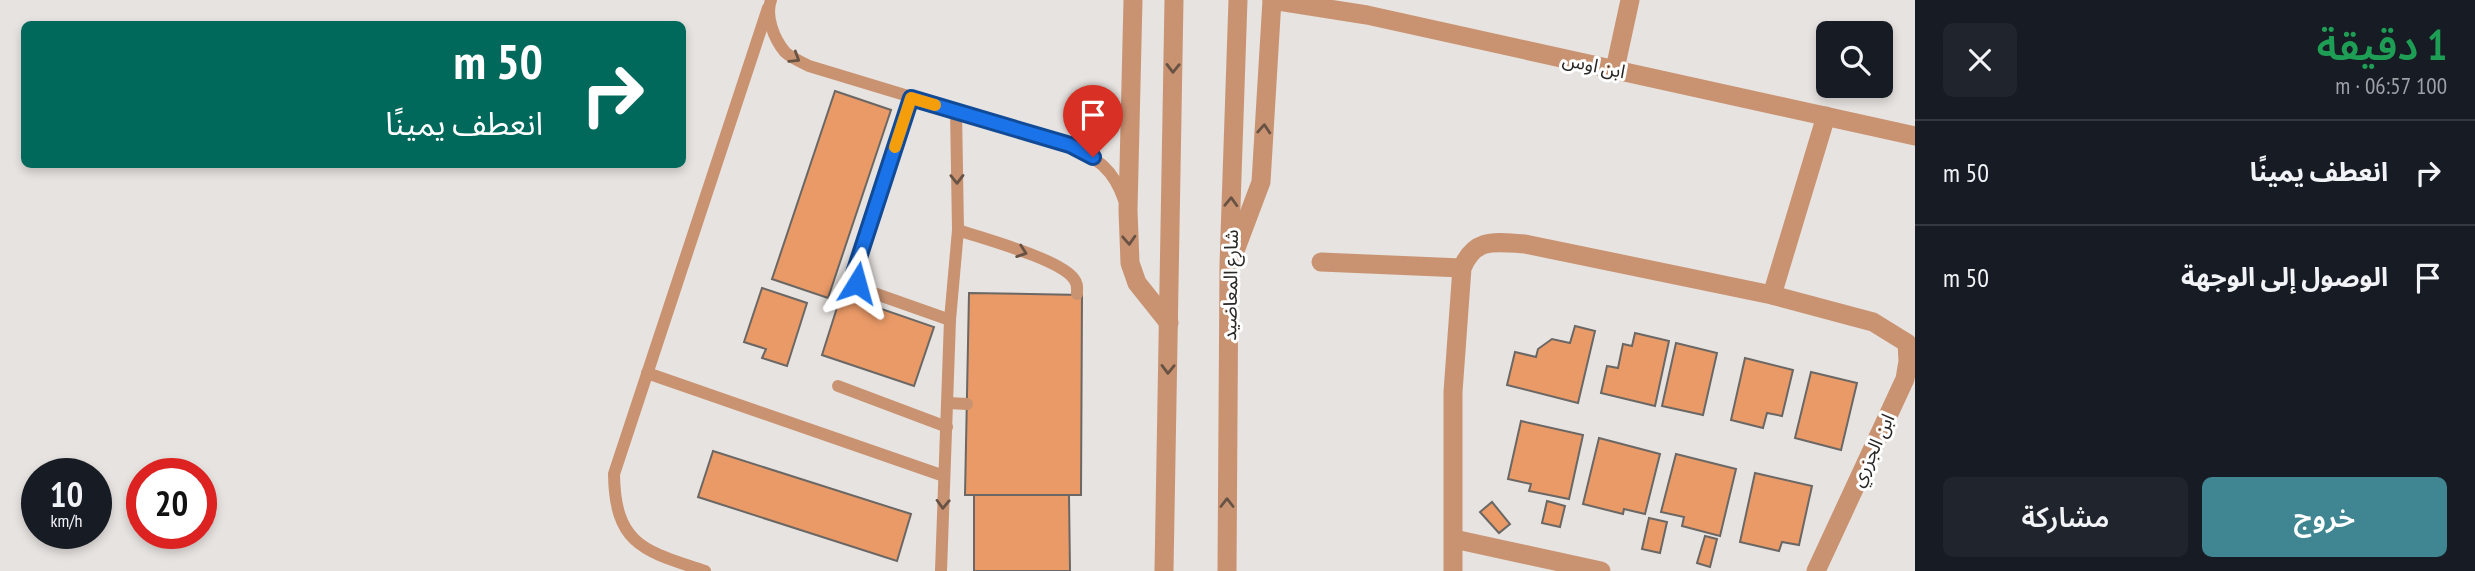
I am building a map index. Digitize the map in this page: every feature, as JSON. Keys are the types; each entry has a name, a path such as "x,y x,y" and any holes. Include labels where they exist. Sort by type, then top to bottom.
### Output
{"street":[{"path":"1133,0 1128,210 1130,263 1137,283 1169,323"},
{"path":"1164,571 1174,0"},
{"name":"شارع المعاضيد","path":"1227,571 1229,265 1238,0"},
{"path":"1229,265 1261,182 1272,0"},
{"name":"ابن اوس","path":"1272,0 1367,15 1915,136"},
{"path":"1615,69 1630,0"},
{"path":"1772,295 1826,116"},
{"name":"ابن الجزري","path":"1462,268 1468,254 1477,246 1494,242 1525,244 1772,295 1873,322 1907,343 1905,379 1816,571"},
{"path":"1321,262 1462,268 1453,391 1453,571"},
{"path":"1454,539 1601,571"}],"lane":[{"path":"770,4 773,33 786,53 809,66 1070,145 1104,165 1118,181 1128,210"},
{"path":"705,571 654,554 633,537 620,521 614,498 614,474 770,4"},
{"path":"911,98 854,273 857,283 865,290 950,320"},
{"path":"941,571 950,320 958,230 956,110"},
{"path":"958,230 1056,264 1073,277 1077,284 1077,295"},
{"path":"647,373 944,476"},
{"path":"838,386 947,427"},
{"path":"948,403 967,404"}],"building":[{"path":"835,91 891,110 828,298 772,279"},
{"path":"762,288 807,303 787,366 762,358 766,349 744,342"},
{"path":"969,293 1082,295 1081,495 965,495"},
{"path":"841,295 934,327 914,386 822,355"},
{"path":"1575,326 1595,331 1578,403 1507,385 1515,352 1536,357 1538,349 1552,339 1570,343"},
{"path":"1635,333 1669,341 1655,406 1601,393 1607,366 1618,368 1623,344 1632,346"},
{"path":"1676,343 1717,353 1703,415 1662,406"},
{"path":"1745,358 1793,370 1782,416 1767,413 1763,428 1731,420"},
{"path":"1811,372 1857,383 1841,450 1795,438"},
{"path":"1521,421 1583,435 1569,499 1529,491 1531,484 1508,479"},
{"path":"1599,438 1660,454 1645,514 1624,509 1623,514 1583,504"},
{"path":"713,451 911,514 897,561 698,497"},
{"path":"1676,454 1736,469 1720,536 1682,526 1684,517 1661,512"},
{"path":"1755,473 1812,486 1799,545 1782,542 1779,551 1740,542"},
{"path":"974,495 1069,495 1070,571 974,571"},
{"path":"1547,501 1565,506 1560,527 1542,523"},
{"path":"1492,502 1510,524 1499,533 1480,512"},
{"path":"1649,518 1667,522 1660,553 1642,549"},
{"path":"1705,536 1717,539 1710,567 1697,563"}],"slow traffic":[{"path":"895,147 911,98 935,105"}],"route":[{"path":"857,283 854,273 911,98 1070,145 1093,157"}]}
